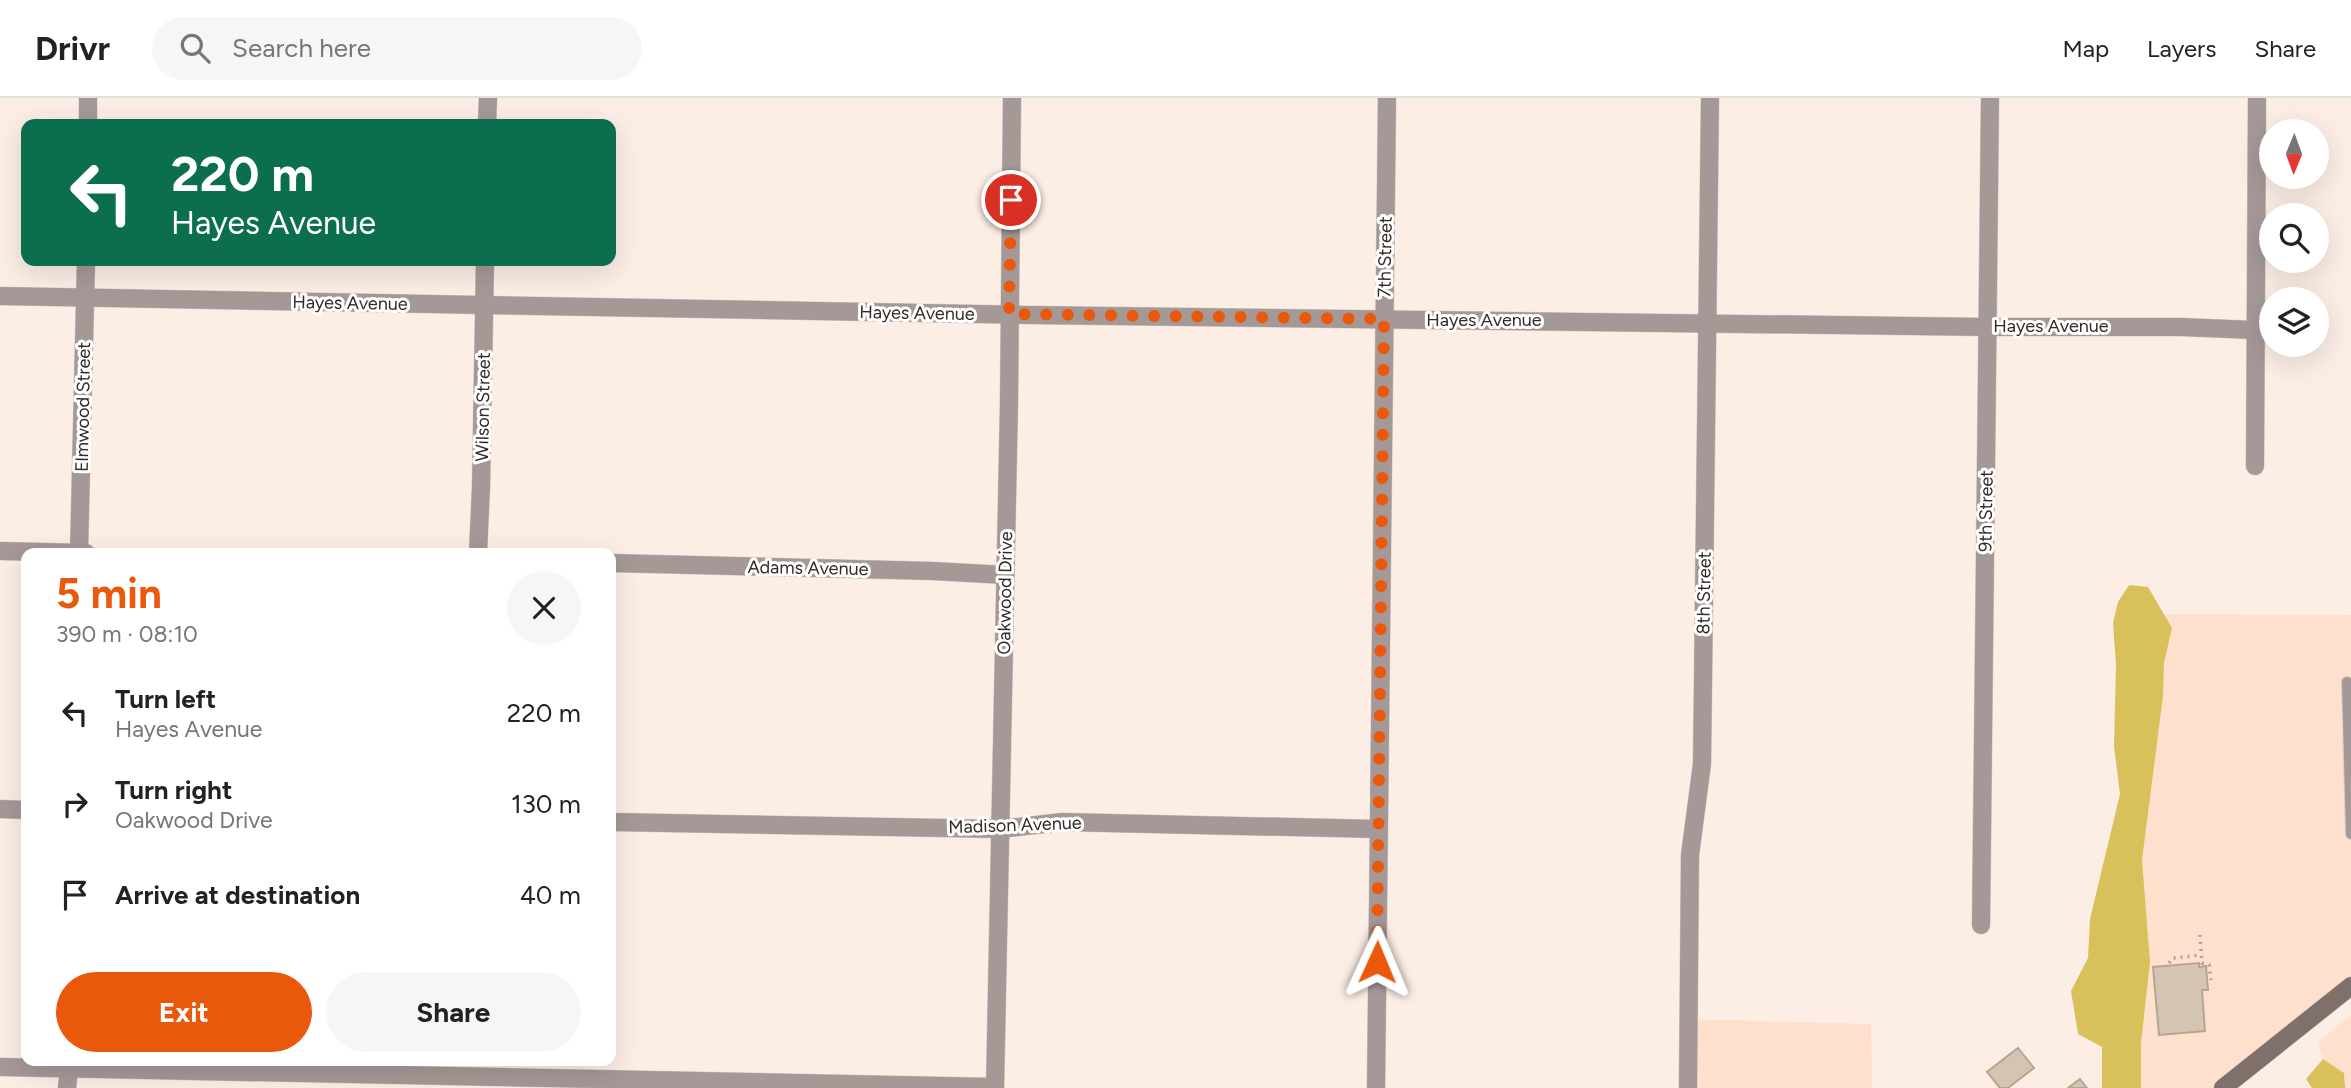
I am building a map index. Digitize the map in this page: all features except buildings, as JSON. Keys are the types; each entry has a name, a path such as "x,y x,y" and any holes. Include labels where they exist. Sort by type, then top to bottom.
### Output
{"main road":[{"path":"2223,1088 2351,986"}],"street":[{"path":"88,98 88,119"},
{"path":"487,119 488,98"},
{"name":"Oakwood Drive","path":"995,1087 1009,401 1012,98"},
{"name":"7th Street","path":"1376,1088 1387,98"},
{"name":"8th Street","path":"1688,1088 1690,855 1702,764 1710,98"},
{"name":"9th Street","path":"1982,925 1990,98"},
{"path":"2255,466 2257,98"},
{"name":"Elmwood Street","path":"79,548 86,266"},
{"name":"Wilson Street","path":"478,548 485,266"},
{"name":"Hayes Avenue","path":"0,296 1009,314 2255,330"},
{"path":"0,551 21,552"},
{"name":"Adams Avenue","path":"616,564 1005,575"},
{"path":"0,809 21,810"},
{"name":"Madison Avenue","path":"616,822 1000,829 1062,822 1378,829"},
{"path":"0,1067 23,1066"},
{"path":"67,1088 70,1066"},
{"path":"143,1066 995,1087"}],"lane":[{"path":"2347,682 2351,834"}],"path":[{"path":"2200,935 2200,955 2202,963 2209,965 2211,980"},
{"path":"2169,963 2173,958 2200,955"}],"shaded area":[{"path":"2129,585 2148,587 2172,628 2164,663 2163,696 2142,860 2150,962 2141,1043 2141,1088 2102,1088 2102,1047 2078,1034 2071,991 2088,958 2090,919 2120,794 2114,746 2116,665 2113,623 2118,602"},
{"path":"2133,614 2351,615 2351,986 2223,1088 2131,1088"},
{"path":"2351,1016 2351,1088 2345,1088 2344,1073 2323,1059 2318,1042"},
{"path":"1688,1019 1871,1024 1872,1088 1688,1088"},
{"path":"2323,1059 2344,1073 2345,1088 2312,1088 2306,1079"}],"route":[{"path":"1011,200 1009,314 1384,319 1377,962"}]}
